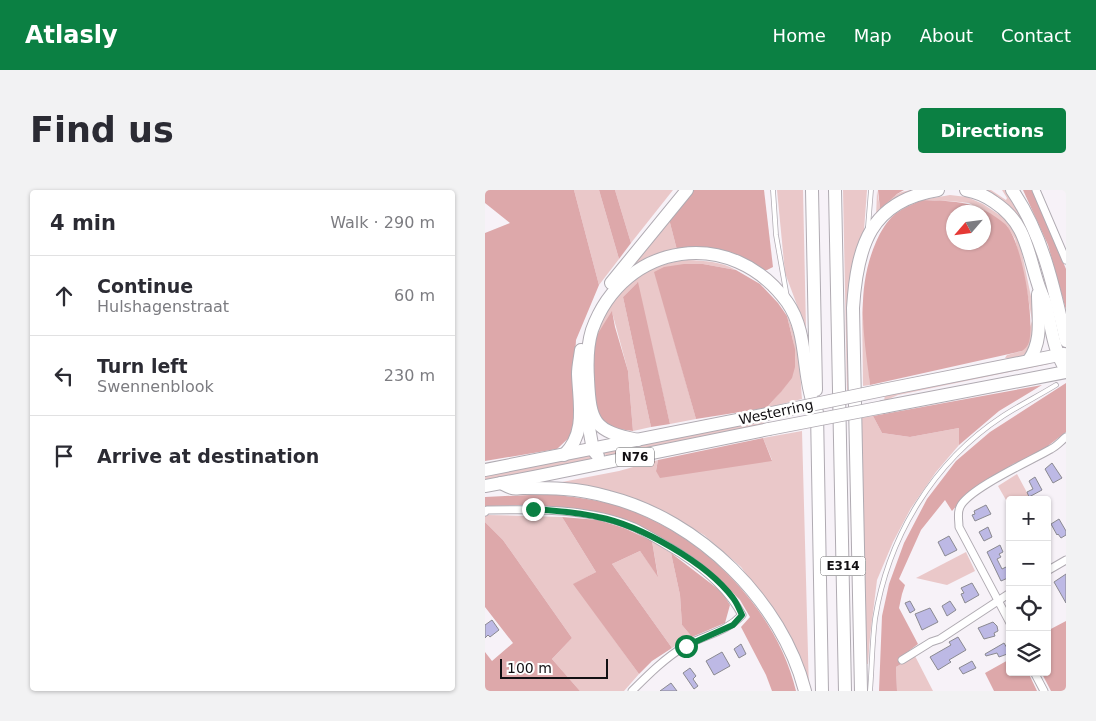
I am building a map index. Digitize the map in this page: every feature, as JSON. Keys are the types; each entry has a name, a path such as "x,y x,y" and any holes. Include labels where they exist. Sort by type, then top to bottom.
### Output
{"highway":[{"path":"564,455 575,443 578,436 578,371 583,333 600,298 687,190"},
{"name":"E314","path":"812,190 822,691"},
{"name":"E314","path":"835,190 845,691"},
{"path":"861,691 853,308 855,282 859,260 867,237 881,217 902,200 938,190"},
{"path":"967,190 986,196 1005,209 1016,221 1027,244 1066,371"},
{"path":"1013,190 1033,224 1043,249 1064,324 1066,340"},
{"path":"638,440 611,434 595,421 589,397 587,364 591,332 604,306 625,278 639,268 657,260 683,254 711,254 724,257 752,269 767,281 788,303 800,329 808,383 817,419"},
{"path":"1029,360 1035,351 1038,339 1038,284"},
{"name":"Westerring","path":"485,470 593,450 1062,354"},
{"path":"580,361 593,450 598,457 607,463"},
{"name":"Westerring","path":"485,486 1066,371"},
{"path":"501,483 513,489 565,489 609,497 652,513 683,530 709,548 730,566 769,614 797,665 805,691"}],"street":[{"path":"1036,190 1066,260"},
{"path":"1006,615 959,527 958,516 960,507 965,500 1001,476 1054,448 1066,437"},
{"path":"485,512 487,510 533,509 566,512 598,517 633,527 694,562 723,587 733,599 742,615 733,625 686,646 658,665 632,691"},
{"path":"1051,569 1066,560"},
{"path":"902,660 939,639 1006,596"},
{"path":"1037,676 1044,691"}],"lane":[{"path":"773,190 776,235 788,303"},
{"path":"867,237 871,190"},
{"path":"870,691 875,620 883,581 896,544 911,514 929,486 952,459 981,432 1003,416 1056,385"}],"shaded area":[{"path":"485,190 574,190 599,285 576,340 574,375 575,432 557,449 485,461 485,233 510,223 485,203"},
{"path":"574,190 599,190 619,259 599,285"},
{"path":"599,190 615,190 631,243 619,259"},
{"path":"615,190 673,190 631,243"},
{"path":"692,190 764,190 773,267 761,270 677,250 669,219"},
{"path":"777,190 803,190 806,329 785,273"},
{"path":"843,190 867,190 852,390 847,390"},
{"path":"877,190 880,208 901,193 917,190 876,218"},
{"path":"878,190 904,190 880,209"},
{"path":"977,190 991,190 1006,200 1007,198 1002,190 1008,190 1019,209 1028,232 1014,213"},
{"path":"1023,190 1032,190 1066,269 1066,310 1048,245"},
{"path":"950,195 967,197 984,205 950,201 922,200"},
{"path":"922,200 956,202 969,205 946,205 946,250 991,250 991,214 1005,224 1017,246 1029,299 1029,342 1022,351 870,385 863,313 865,278 869,260 884,227 895,214"},
{"path":"991,209 1007,220 1019,239 1034,311 1034,330 1030,351 1012,359 1005,358 1007,355 1022,351 1032,321 1015,239 1007,226 991,216"},
{"path":"669,219 677,250 626,272"},
{"path":"687,260 718,263 736,270 703,264 655,272 696,419 670,424 637,283 623,297 651,427 633,431 628,371 612,312 593,345 598,328 615,299 638,277 669,263"},
{"path":"703,264 736,270 760,284 778,303 787,316 795,349 795,367 792,378 766,408 696,419 654,272 664,267"},
{"path":"638,282 670,424 651,427 623,297"},
{"path":"862,302 870,385 863,386"},
{"path":"612,311 628,371 633,431 620,429 603,421 596,407 592,356 593,345"},
{"path":"787,316 797,346 802,399 766,408 792,375 795,356"},
{"path":"1055,360 1049,364 898,395 884,401 885,395"},
{"path":"1066,383 1066,432 1040,452 1013,464 966,495 952,511 945,500 921,530 899,579 905,585 899,608 918,644 901,657 903,663 896,667 897,691 879,691 882,616 889,584 904,543 927,499 956,461 990,432"},
{"path":"1042,385 999,411 959,445 959,428 910,437 882,433 873,416"},
{"path":"873,416 882,433 910,437 959,428 959,445 936,472 911,508 893,542 877,580 867,664 861,418"},
{"path":"764,420 765,425 610,457 602,453"},
{"path":"802,431 809,691 773,611 741,567 704,535 661,510 627,498 557,483 619,471 658,460 656,471 772,460 763,438"},
{"path":"763,438 772,461 660,478 656,471 658,460"},
{"path":"590,455 591,462 485,482 485,475"},
{"path":"1017,474 1029,496 1006,496 1006,500 998,486"},
{"path":"551,494 615,505 646,517 675,533 703,552 752,601 771,630 786,660 796,691 772,691 766,675 741,627 750,617 740,600 700,563 641,528 550,507 525,505 487,506 488,515 485,517 485,497"},
{"path":"488,515 562,517 596,572 574,584 639,674 624,691 580,691 552,659 572,638 503,540 485,522 485,517"},
{"path":"562,517 598,520 624,528 652,541 658,577 640,551 612,564 672,648 652,661 639,674 573,584 596,572"},
{"path":"485,522 503,540 572,638 552,659 580,691 485,691 485,652 492,661 513,643 485,607"},
{"path":"652,541 671,553 680,595 682,625 692,637 672,648 612,564 640,551 658,576"},
{"path":"966,552 975,571 947,585 916,578"},
{"path":"671,553 722,592 730,605 725,623 692,637 682,625 680,595"},
{"path":"1066,621 1066,691 1051,691 1043,676 1051,676 1051,629"},
{"path":"915,656 933,691 897,691 896,667"},
{"path":"1006,661 1006,676 1030,676 1037,691 994,691 985,673"}],"building":[{"path":"1052,463 1062,478 1053,483 1045,469"},
{"path":"1035,477 1042,490 1029,496 1027,492 1033,489 1029,481"},
{"path":"986,505 991,514 975,521 972,515 975,514 974,511"},
{"path":"1059,519 1066,531 1066,535 1061,538 1057,535 1051,524"},
{"path":"988,527 992,537 984,541 979,532"},
{"path":"949,536 957,550 945,556 938,542"},
{"path":"1000,545 1003,552 999,554 1001,557 997,559 1002,569 1006,567 1006,579 1001,581 987,552"},
{"path":"1066,574 1066,603 1054,582"},
{"path":"972,583 979,595 965,603 961,594 964,593 961,588"},
{"path":"910,601 915,610 910,613 905,603"},
{"path":"950,601 956,610 947,616 942,606"},
{"path":"930,608 938,622 922,630 915,614"},
{"path":"492,620 499,630 490,637 488,635 485,638 485,625"},
{"path":"993,622 997,626 998,631 994,633 995,636 984,639 978,628"},
{"path":"958,637 966,650 949,660 951,662 938,670 930,657 951,645 949,642"},
{"path":"1004,643 1006,646 1006,654 999,657 997,653 986,656 985,654"},
{"path":"741,644 746,654 739,658 734,649"},
{"path":"722,652 730,666 714,675 706,661"},
{"path":"972,661 976,668 963,674 959,668"},
{"path":"690,668 696,676 693,679 698,686 694,689 683,673"},
{"path":"671,683 677,691 660,691"}],"route":[{"path":"533,509 598,517 633,527 694,562 723,587 733,599 742,615 733,625 686,646"}]}
